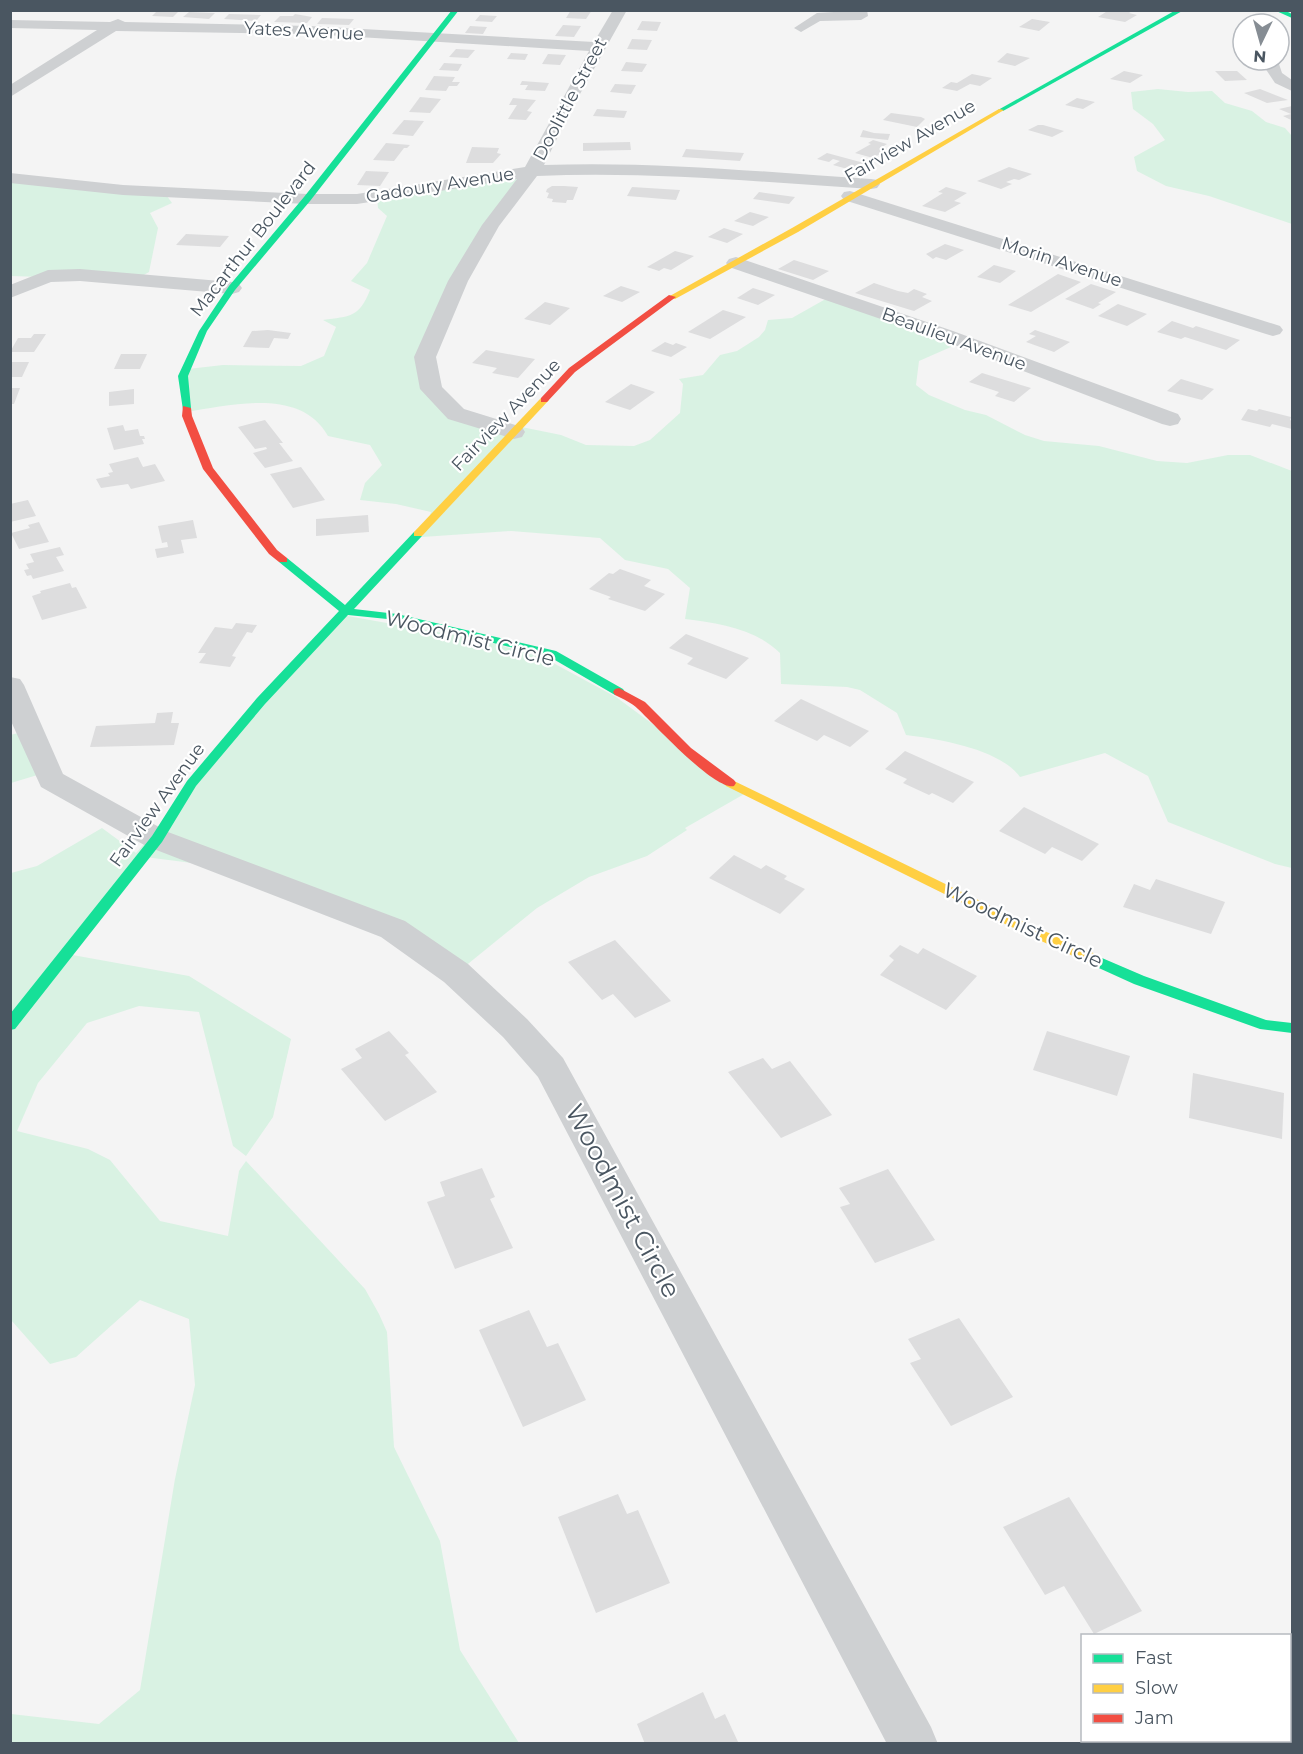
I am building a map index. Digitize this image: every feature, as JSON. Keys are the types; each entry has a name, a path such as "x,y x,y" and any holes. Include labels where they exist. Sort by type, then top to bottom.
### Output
{"street":[{"path":"10,92 135,10"},
{"name":"Macarthur Boulevard","path":"346,611 273,552 208,469 187,416 183,376 203,331 232,288 307,199 456,10"},
{"name":"Doolittle Street","path":"514,432 456,414 431,389 425,357 458,281 491,225 532,171 597,47 620,10"},
{"path":"801,28 817,17 861,16 860,10"},
{"name":"Fairview Avenue","path":"10,1025 157,839 191,784 261,701 572,370 667,300 736,263 1098,54 1181,10"},
{"path":"1277,10 1293,16"},
{"name":"Yates Avenue","path":"10,24 116,24 309,30 597,47"},
{"path":"1273,72 1281,82 1293,86"},
{"name":"Gadoury Avenue","path":"10,178 123,189 307,199 357,199 532,171 633,169 871,184"},
{"name":"Morin Avenue","path":"850,196 1273,330"},
{"name":"Beaulieu Avenue","path":"736,263 946,335 1170,419"},
{"path":"10,291 48,276 80,275 232,288"},
{"name":"Woodmist Circle","path":"346,611 397,617 552,653 641,705 687,751 730,783 1006,919 1139,980 1265,1025 1293,1028"},
{"name":"Woodmist Circle","path":"10,685 51,780 157,839 393,929 456,973 515,1028 551,1068 914,1743"}],"green space":[{"path":"1158,89 1188,92 1212,91 1225,103 1252,111 1266,122 1285,128 1292,136 1292,224 1209,196 1166,186 1137,171 1134,157 1165,140 1153,124 1133,109 1131,92"},
{"path":"521,173 426,349 452,413 561,435 586,445 634,446 650,440 680,413 683,384 679,379 703,375 720,355 737,351 759,337 765,330 768,320 792,318 831,296 960,343 919,361 916,385 929,395 965,410 986,415 1025,435 1044,441 1099,446 1157,461 1187,463 1228,455 1250,455 1292,471 1292,868 1275,864 1168,822 1148,776 1105,753 1020,777 1011,767 984,752 935,739 906,735 897,713 860,690 847,687 781,684 780,653 760,638 736,628 685,619 690,588 668,569 625,560 600,538 511,531 422,537 431,512 396,504 360,500 365,483 382,465 370,445 328,436 316,421 301,411 283,405 264,403 186,412 188,369 223,365 301,366 324,356 336,327 323,320 353,314 362,306 370,290 351,281 367,263 387,216 378,208 377,196"},
{"path":"10,179 164,192 172,203 150,213 158,228 149,272 135,280 11,276"},
{"path":"342,615 482,640 544,658 616,697 746,793 685,828 687,830 647,856 589,877 537,908 458,972 410,941 200,864 137,856 67,954 189,976 291,1039 273,1117 246,1156 233,1146 199,1012 139,1006 87,1023 38,1083 17,1131 88,1149 110,1160 160,1221 228,1236 239,1171 246,1161 365,1289 387,1332 394,1447 440,1541 460,1650 519,1743 11,1743 11,1714 99,1724 140,1690 175,1479 195,1385 189,1319 140,1300 76,1357 50,1364 11,1320 11,873 37,866 102,828 136,853"},
{"path":"23,732 44,773 11,783 10,735"}],"building":[{"path":"158,10 179,11 173,17 152,16"},
{"path":"571,10 592,10 586,19 566,18"},
{"path":"1109,10 1134,10 1129,13 1137,15 1125,22 1098,17"},
{"path":"189,12 215,13 209,19 183,17"},
{"path":"229,14 261,15 256,21 224,19"},
{"path":"295,14 312,17 307,23 274,22 280,16"},
{"path":"480,15 497,16 492,22 475,21"},
{"path":"322,18 354,19 349,25 317,24"},
{"path":"1032,19 1050,22 1039,31 1019,27"},
{"path":"642,21 661,22 657,31 637,30"},
{"path":"563,25 581,26 574,37 555,36"},
{"path":"470,26 487,27 483,34 465,33"},
{"path":"632,39 652,40 647,50 627,49"},
{"path":"456,49 475,50 468,58 449,57"},
{"path":"511,53 528,54 525,60 507,59"},
{"path":"1007,53 1030,58 1015,66 997,62"},
{"path":"548,54 566,55 560,65 542,64"},
{"path":"626,62 647,64 642,72 621,71"},
{"path":"444,63 462,64 458,71 439,70"},
{"path":"1124,71 1143,75 1130,83 1110,79"},
{"path":"1215,71 1238,72 1247,80 1225,81"},
{"path":"972,74 992,78 980,86 970,84 957,91 942,88 951,82 957,83"},
{"path":"434,76 455,77 452,82 460,82 457,86 449,86 446,91 425,90"},
{"path":"522,81 549,83 545,91 525,90 528,85 520,85"},
{"path":"615,84 636,85 631,94 610,92"},
{"path":"1260,89 1288,100 1267,103 1244,93"},
{"path":"420,97 441,99 430,113 409,112"},
{"path":"513,98 536,100 527,111 532,112 526,120 508,119 517,105 509,105"},
{"path":"1077,98 1095,102 1083,109 1065,105"},
{"path":"1292,106 1291,120 1283,116 1291,114 1279,109"},
{"path":"597,109 627,111 624,118 593,116"},
{"path":"891,113 925,119 917,127 883,120"},
{"path":"404,120 424,121 413,136 392,134"},
{"path":"1038,125 1064,131 1052,137 1028,130"},
{"path":"863,130 890,134 888,140 860,137"},
{"path":"873,140 887,144 879,149 885,151 873,158 855,153 871,144 868,143"},
{"path":"630,142 631,150 583,151 583,143"},
{"path":"386,143 410,145 404,148 394,161 373,160"},
{"path":"472,147 499,148 497,153 501,154 493,163 466,163"},
{"path":"686,149 744,153 740,161 682,157"},
{"path":"827,153 864,163 851,170 833,165 840,161 833,159 829,162 817,159"},
{"path":"1009,167 1032,174 1019,180 1006,182 1012,184 1001,189 977,181"},
{"path":"366,171 389,172 380,186 357,185"},
{"path":"552,186 578,187 573,200 567,200 566,203 552,202 553,199 547,198 549,193 546,192 547,189"},
{"path":"632,187 680,190 676,200 627,196"},
{"path":"946,187 967,193 954,201 961,203 945,212 922,206 943,193 938,192"},
{"path":"759,192 795,197 789,204 753,199"},
{"path":"750,212 769,217 753,226 734,221"},
{"path":"724,228 743,234 727,243 708,237"},
{"path":"186,234 229,236 220,247 176,245"},
{"path":"945,244 964,250 946,260 936,257 933,259 926,254"},
{"path":"675,251 694,256 671,270 664,268 659,271 647,267"},
{"path":"794,260 829,271 813,280 778,269"},
{"path":"994,265 1016,271 1000,283 977,277"},
{"path":"1058,274 1081,282 1031,312 1008,305"},
{"path":"874,283 908,293 914,289 927,294 922,297 932,301 914,311 855,293"},
{"path":"1091,284 1116,292 1098,303 1101,304 1093,309 1065,299"},
{"path":"621,286 640,292 622,302 603,296"},
{"path":"753,288 775,295 758,305 737,298"},
{"path":"545,302 570,308 550,325 524,319"},
{"path":"1118,304 1147,314 1127,326 1098,316"},
{"path":"723,310 746,317 710,339 688,332"},
{"path":"1172,321 1240,340 1226,350 1185,337 1181,339 1157,332"},
{"path":"268,330 291,333 288,339 274,338 269,348 243,347 252,331"},
{"path":"1035,330 1070,342 1054,352 1026,342 1036,336 1029,334"},
{"path":"34,334 46,334 34,352 10,352 18,338 31,338"},
{"path":"665,342 687,347 671,357 651,351"},
{"path":"486,350 535,359 518,378 492,373 497,368 472,363"},
{"path":"121,354 147,354 140,369 114,369"},
{"path":"10,362 29,362 22,377 10,377"},
{"path":"982,373 1031,388 1014,402 995,396 999,392 969,382"},
{"path":"1181,379 1214,389 1202,400 1167,391"},
{"path":"631,384 655,392 630,410 605,402"},
{"path":"10,388 20,388 14,404 10,404"},
{"path":"134,389 134,404 109,406 109,392"},
{"path":"1248,409 1257,411 1259,409 1291,417 1292,429 1272,424 1270,427 1241,420"},
{"path":"265,420 283,443 279,443 293,461 265,468 253,453 267,449 266,447 255,449 238,427"},
{"path":"123,425 125,431 138,429 140,436 144,436 145,439 142,439 144,444 114,450 107,428"},
{"path":"138,457 143,467 155,464 165,481 131,489 128,484 101,488 96,479 110,476 108,473 113,472 109,464"},
{"path":"301,467 325,500 293,508 270,474"},
{"path":"28,500 36,516 10,522 10,504"},
{"path":"368,515 369,532 316,536 316,519"},
{"path":"193,520 197,538 181,540 184,553 157,558 155,549 168,547 167,542 162,543 158,526"},
{"path":"39,522 49,542 19,549 11,533 30,528 28,525"},
{"path":"60,547 64,555 56,557 64,571 33,579 31,575 27,576 24,570 29,569 26,564 34,562 30,554"},
{"path":"620,569 651,580 644,586 665,594 645,611 608,599 611,597 589,589 609,573 613,574"},
{"path":"70,583 72,588 76,587 87,608 42,620 32,596 41,593 40,591"},
{"path":"236,623 257,625 252,633 247,632 232,656 236,657 230,667 199,663 206,653 198,653 215,627 232,629"},
{"path":"686,634 749,658 726,679 687,664 693,658 669,648"},
{"path":"801,699 869,731 850,747 824,735 817,741 774,721"},
{"path":"173,712 171,723 179,723 174,745 90,747 96,726 155,723 157,713"},
{"path":"905,751 974,782 953,803 932,793 929,795 903,783 907,779 885,769"},
{"path":"1024,807 1099,844 1082,861 1052,847 1045,854 999,831"},
{"path":"734,855 761,869 766,865 787,876 784,879 805,889 780,914 709,878"},
{"path":"1156,879 1225,902 1211,934 1123,907 1134,884 1150,890"},
{"path":"615,940 671,1001 635,1018 613,994 602,1000 568,962"},
{"path":"900,945 918,954 923,948 977,976 946,1010 880,975 894,960 889,956"},
{"path":"389,1031 409,1053 405,1055 437,1092 385,1121 341,1069 362,1058 355,1049"},
{"path":"1047,1031 1130,1056 1117,1096 1033,1070"},
{"path":"763,1058 772,1069 790,1061 832,1115 781,1138 728,1072"},
{"path":"1193,1073 1284,1093 1282,1139 1189,1118"},
{"path":"482,1168 495,1197 490,1199 513,1248 455,1269 427,1202 445,1196 440,1182"},
{"path":"888,1169 935,1240 875,1263 840,1207 850,1204 839,1188"},
{"path":"529,1310 547,1347 558,1343 586,1400 523,1427 479,1330"},
{"path":"959,1318 1013,1397 951,1426 910,1363 921,1359 908,1339"},
{"path":"618,1494 627,1514 638,1510 670,1583 596,1613 558,1517"},
{"path":"1069,1497 1142,1611 1094,1634 1064,1586 1045,1595 1003,1527"},
{"path":"703,1692 715,1719 725,1714 739,1744 645,1744 637,1724"},
{"path":"1138,1742 1197,1742 1198,1744 1135,1744"}],"traffic: fast":[{"path":"186,408 183,376 203,331 232,288 307,199 456,10"},
{"path":"1001,110 1181,10"},
{"path":"1277,10 1292,16"},
{"path":"10,1025 157,839 191,784 261,701 418,534"},
{"path":"283,560 346,611 397,617 552,653 619,692"},
{"path":"1095,960 1139,980 1265,1025 1292,1028"}],"traffic: slow":[{"path":"672,297 795,230 1001,110"},
{"path":"418,534 544,400"},
{"path":"730,783 1006,919 1095,960"}],"traffic: jam":[{"path":"544,400 572,370 672,297"},
{"path":"186,408 208,469 273,552 283,560"},
{"path":"619,692 641,705 687,751 730,783"}]}
